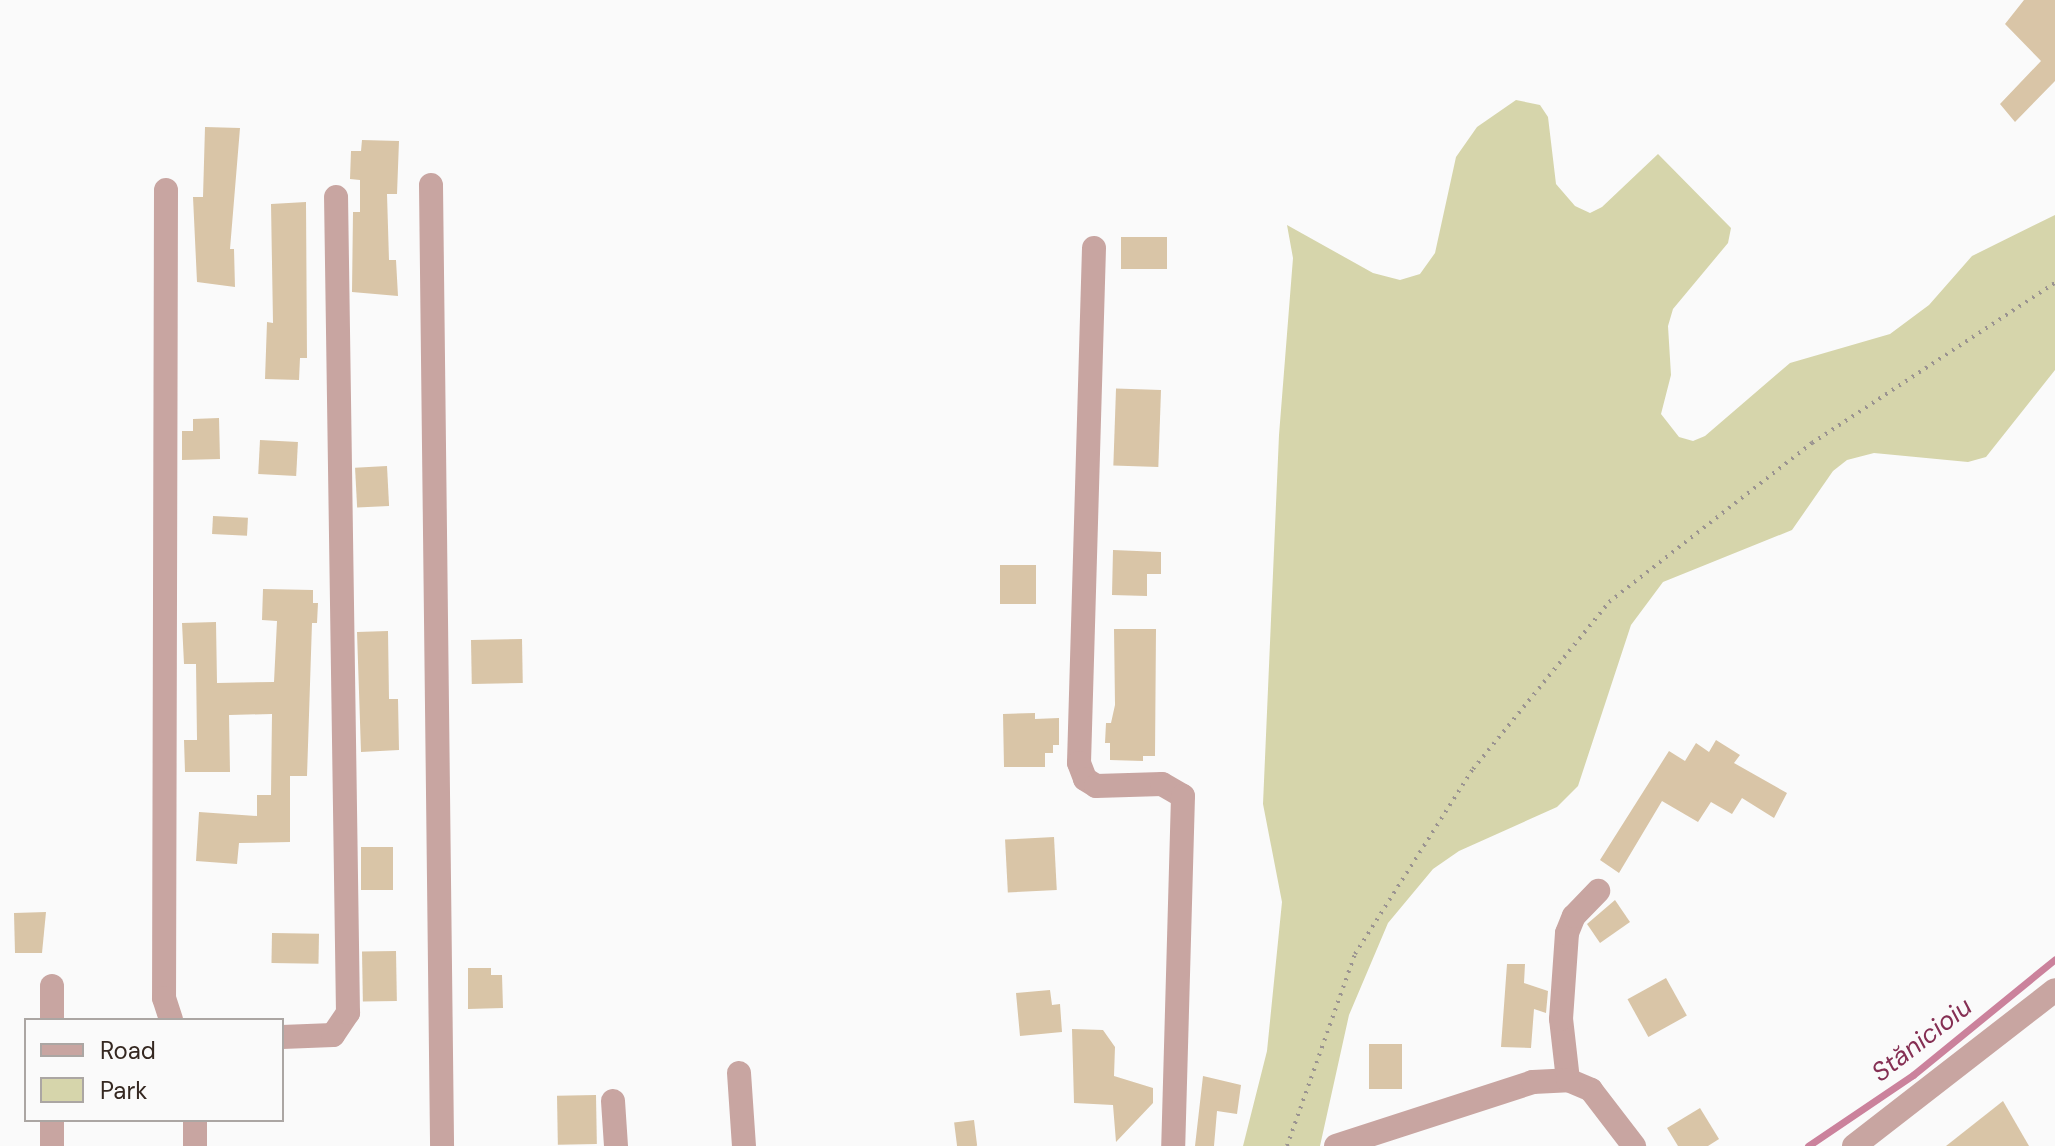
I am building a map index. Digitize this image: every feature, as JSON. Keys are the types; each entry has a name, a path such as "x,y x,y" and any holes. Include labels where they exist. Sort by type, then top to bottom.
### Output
{"street":[{"path":"431,185 442,1146"},
{"path":"166,190 164,998 170,1018"},
{"path":"284,1037 333,1035 348,1013 336,197"},
{"path":"1094,248 1079,763 1085,779 1096,786 1162,784 1183,796 1173,1146"},
{"path":"1568,1080 1561,1019 1567,933 1574,916 1598,891"},
{"path":"52,986 52,1018"},
{"path":"1854,1146 2055,990"},
{"path":"739,1073 744,1146"},
{"path":"1336,1146 1533,1082 1568,1080 1591,1090 1634,1146"},
{"path":"613,1101 616,1146"},
{"path":"52,1122 52,1146"},
{"path":"195,1122 195,1146"}],"path":[{"path":"1287,1146 1355,954 1473,769 1609,602 1812,443 2055,283"}],"green space":[{"path":"1516,100 1540,105 1548,117 1556,184 1575,206 1590,213 1602,207 1658,154 1731,228 1728,243 1673,309 1668,326 1671,375 1661,414 1679,437 1693,441 1705,436 1790,363 1890,334 1929,305 1972,256 2055,215 2055,370 1986,457 1968,462 1874,453 1847,460 1833,471 1792,530 1663,582 1631,625 1578,786 1557,807 1459,851 1433,869 1388,923 1349,1015 1320,1146 1243,1146 1267,1051 1282,902 1263,804 1279,435 1293,258 1287,225 1373,273 1400,280 1420,274 1435,253 1456,157 1477,127"}],"building":[{"path":"2024,0 2055,0 2055,81 2015,122 2000,104 2041,61 2005,24"},
{"path":"205,127 240,128 230,249 234,249 235,287 197,282 193,197 203,197"},
{"path":"362,140 399,141 397,194 387,194 389,260 396,260 398,296 352,292 353,212 360,212 360,180 350,179 351,151 361,151"},
{"path":"306,202 307,358 300,358 299,380 265,379 267,322 273,323 271,204"},
{"path":"1121,237 1167,237 1167,269 1121,269"},
{"path":"1116,388 1161,390 1158,467 1113,465"},
{"path":"219,418 220,459 182,460 182,431 193,431 193,419"},
{"path":"260,440 298,442 296,476 258,474"},
{"path":"387,466 389,506 357,508 355,468"},
{"path":"213,516 248,518 247,536 212,534"},
{"path":"1113,550 1161,552 1161,574 1147,574 1147,596 1112,595"},
{"path":"1000,565 1036,565 1036,604 1000,604"},
{"path":"263,589 313,590 313,603 318,603 317,623 312,623 307,776 290,776 290,842 239,843 237,864 196,861 199,812 257,816 257,795 271,795 272,714 229,715 230,772 185,772 184,740 197,740 196,664 184,664 182,623 216,622 217,683 274,682 277,621 262,620"},
{"path":"1114,629 1156,629 1155,756 1143,756 1143,761 1110,760 1110,743 1105,743 1106,723 1111,723 1115,705"},
{"path":"388,631 389,699 398,699 399,750 361,752 357,632"},
{"path":"522,639 523,683 472,684 471,640"},
{"path":"1035,713 1035,719 1059,718 1059,745 1053,745 1053,753 1045,753 1045,767 1004,767 1003,714"},
{"path":"1716,740 1740,755 1734,763 1787,793 1774,818 1742,798 1732,814 1711,802 1698,822 1662,801 1619,873 1600,860 1669,751 1685,761 1696,743 1709,752"},
{"path":"1054,837 1057,890 1008,892 1005,840"},
{"path":"361,847 393,847 393,890 361,890"},
{"path":"1615,900 1630,922 1600,943 1587,924"},
{"path":"46,912 42,953 15,953 14,913"},
{"path":"272,933 319,934 318,964 271,963"},
{"path":"396,951 397,1001 363,1002 362,952"},
{"path":"1507,964 1525,964 1524,983 1548,991 1546,1013 1534,1009 1531,1048 1501,1047"},
{"path":"468,968 491,968 491,975 502,975 503,1008 468,1009"},
{"path":"1666,978 1687,1016 1648,1037 1628,999"},
{"path":"1050,990 1052,1005 1060,1004 1062,1032 1020,1036 1016,993"},
{"path":"1072,1029 1103,1030 1115,1047 1114,1076 1153,1088 1153,1103 1116,1142 1113,1105 1074,1103"},
{"path":"1369,1044 1402,1044 1402,1089 1369,1089"},
{"path":"1203,1076 1241,1085 1237,1114 1217,1111 1214,1146 1195,1146"},
{"path":"596,1095 597,1144 558,1145 557,1096"},
{"path":"2003,1101 2029,1146 1946,1146"},
{"path":"1700,1108 1719,1139 1708,1146 1678,1146 1667,1128"},
{"path":"974,1120 977,1146 957,1146 954,1122"}],"waterway":[{"name":"Stănicioiu","path":"1808,1146 1913,1075 2055,959"}]}
